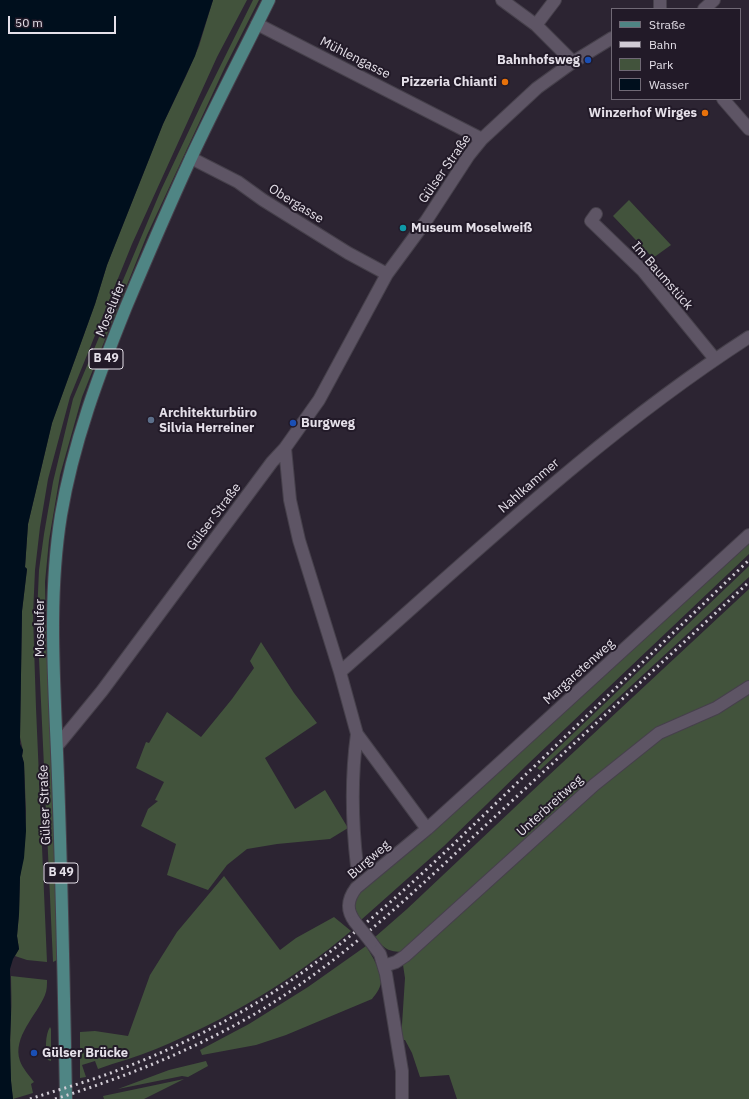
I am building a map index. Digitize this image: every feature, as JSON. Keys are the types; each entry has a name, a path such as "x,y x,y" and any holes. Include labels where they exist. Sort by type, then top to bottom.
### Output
{"main road":[{"name":"Moselufer","path":"57,746 53,610 59,534 68,480 82,426 101,371 153,242 191,158 269,0"},
{"name":"Gülser Straße","path":"57,746 64,960 66,1099"}],"street":[{"path":"502,0 536,25 572,62"},
{"path":"536,25 555,0"},
{"path":"705,8 714,0"},
{"name":"Mühlengasse","path":"257,24 482,139"},
{"name":"Gülser Straße","path":"57,746 102,691 272,462 285,448 319,400 387,274 426,221 469,155 482,139 537,88 572,62 611,39"},
{"path":"723,100 749,129"},
{"name":"Obergasse","path":"191,158 238,182 263,200 342,249 387,274"},
{"name":"Im Baumstück","path":"596,214 591,221 643,271 715,359"},
{"name":"Nahlkammer","path":"340,672 497,531 572,467 699,370 749,337"},
{"name":"Burgweg","path":"285,448 290,500 299,540 340,672 357,734 427,828 352,893 348,902 348,909 355,922 380,954 384,966 402,1071 402,1099"},
{"name":"Margaretenweg","path":"427,828 535,732 749,535"},
{"name":"Unterbreitweg","path":"384,966 396,962 405,956 594,785 659,733 716,708 749,687"},
{"name":"Burgweg","path":"357,734 354,754 354,834 357,866"}],"green space":[{"path":"213,0 247,0 217,57 132,244 70,397 48,479 35,570 33,615 47,962 27,960 15,956 19,949 17,936 20,877 25,841 26,811 24,763 20,737 22,611 27,569 25,567 28,524 52,423 95,304 107,265 163,124 199,46"},
{"path":"253,0 259,0 225,67 147,235 82,397 60,475 49,540 45,582 57,887 57,960 53,962 37,615 39,570 53,482 73,399 161,190"},
{"path":"629,200 671,245 653,258 613,216"},
{"path":"749,543 749,554 444,846 361,920 354,907 355,900 359,892 399,860"},
{"path":"749,566 749,577 540,770 537,768"},
{"path":"749,589 749,1099 457,1099 449,1075 420,1077 412,1053 405,1040 401,1040 405,978 401,952 392,951 386,948 375,937 407,909"},
{"path":"261,642 294,693 317,723 265,758 295,809 325,790 348,828 330,839 277,844 247,849 227,865 208,890 167,875 176,844 141,826 148,809 158,801 155,800 164,782 136,768 146,742 149,743 167,712 201,737 232,699 254,668 250,661"},
{"path":"224,876 280,950 296,938 334,917 351,931 306,966 258,998 233,1012 182,1038 142,1055 98,1069 95,1061 82,1065 86,1077 80,1078 80,1032 95,1031 128,1036 150,975 177,932"},
{"path":"366,946 376,963 381,977 380,987 372,999 286,1035 256,1045 202,1055 200,1050 249,1024 308,987"},
{"path":"11,976 47,980 45,995 26,1026 19,1043 18,1052 20,1061 34,1082 31,1084 33,1093 13,1099 10,1058"},
{"path":"50,1027 51,1061 48,1060 46,1048 46,1039"},
{"path":"206,1061 208,1066 188,1077 182,1076 118,1089 169,1070"},
{"path":"184,1079 144,1099 104,1099 103,1096"}],"water":[{"path":"0,0 213,0 195,56 163,124 107,265 95,304 52,423 28,524 25,567 27,569 22,611 20,737 24,763 26,831 24,858 20,877 17,936 19,949 13,959 10,969 10,1040 13,1099 0,1099"}],"railway":[{"path":"30,1099 110,1073 188,1040 253,1005 324,956 392,901 424,872 749,560"},
{"path":"55,1099 132,1073 205,1041 253,1015 320,970 351,946 412,893 749,582"}],"place":[{"name":"Bahnhofsweg","path":"588,60"},
{"name":"Pizzeria Chianti","path":"505,82"},
{"name":"Winzerhof Wirges","path":"705,113"},
{"name":"Museum Moselweiß","path":"403,228"},
{"name":"Architekturbüro Silvia Herreiner","path":"151,420"},
{"name":"Burgweg","path":"293,423"},
{"name":"Gülser Brücke","path":"34,1053"}]}
